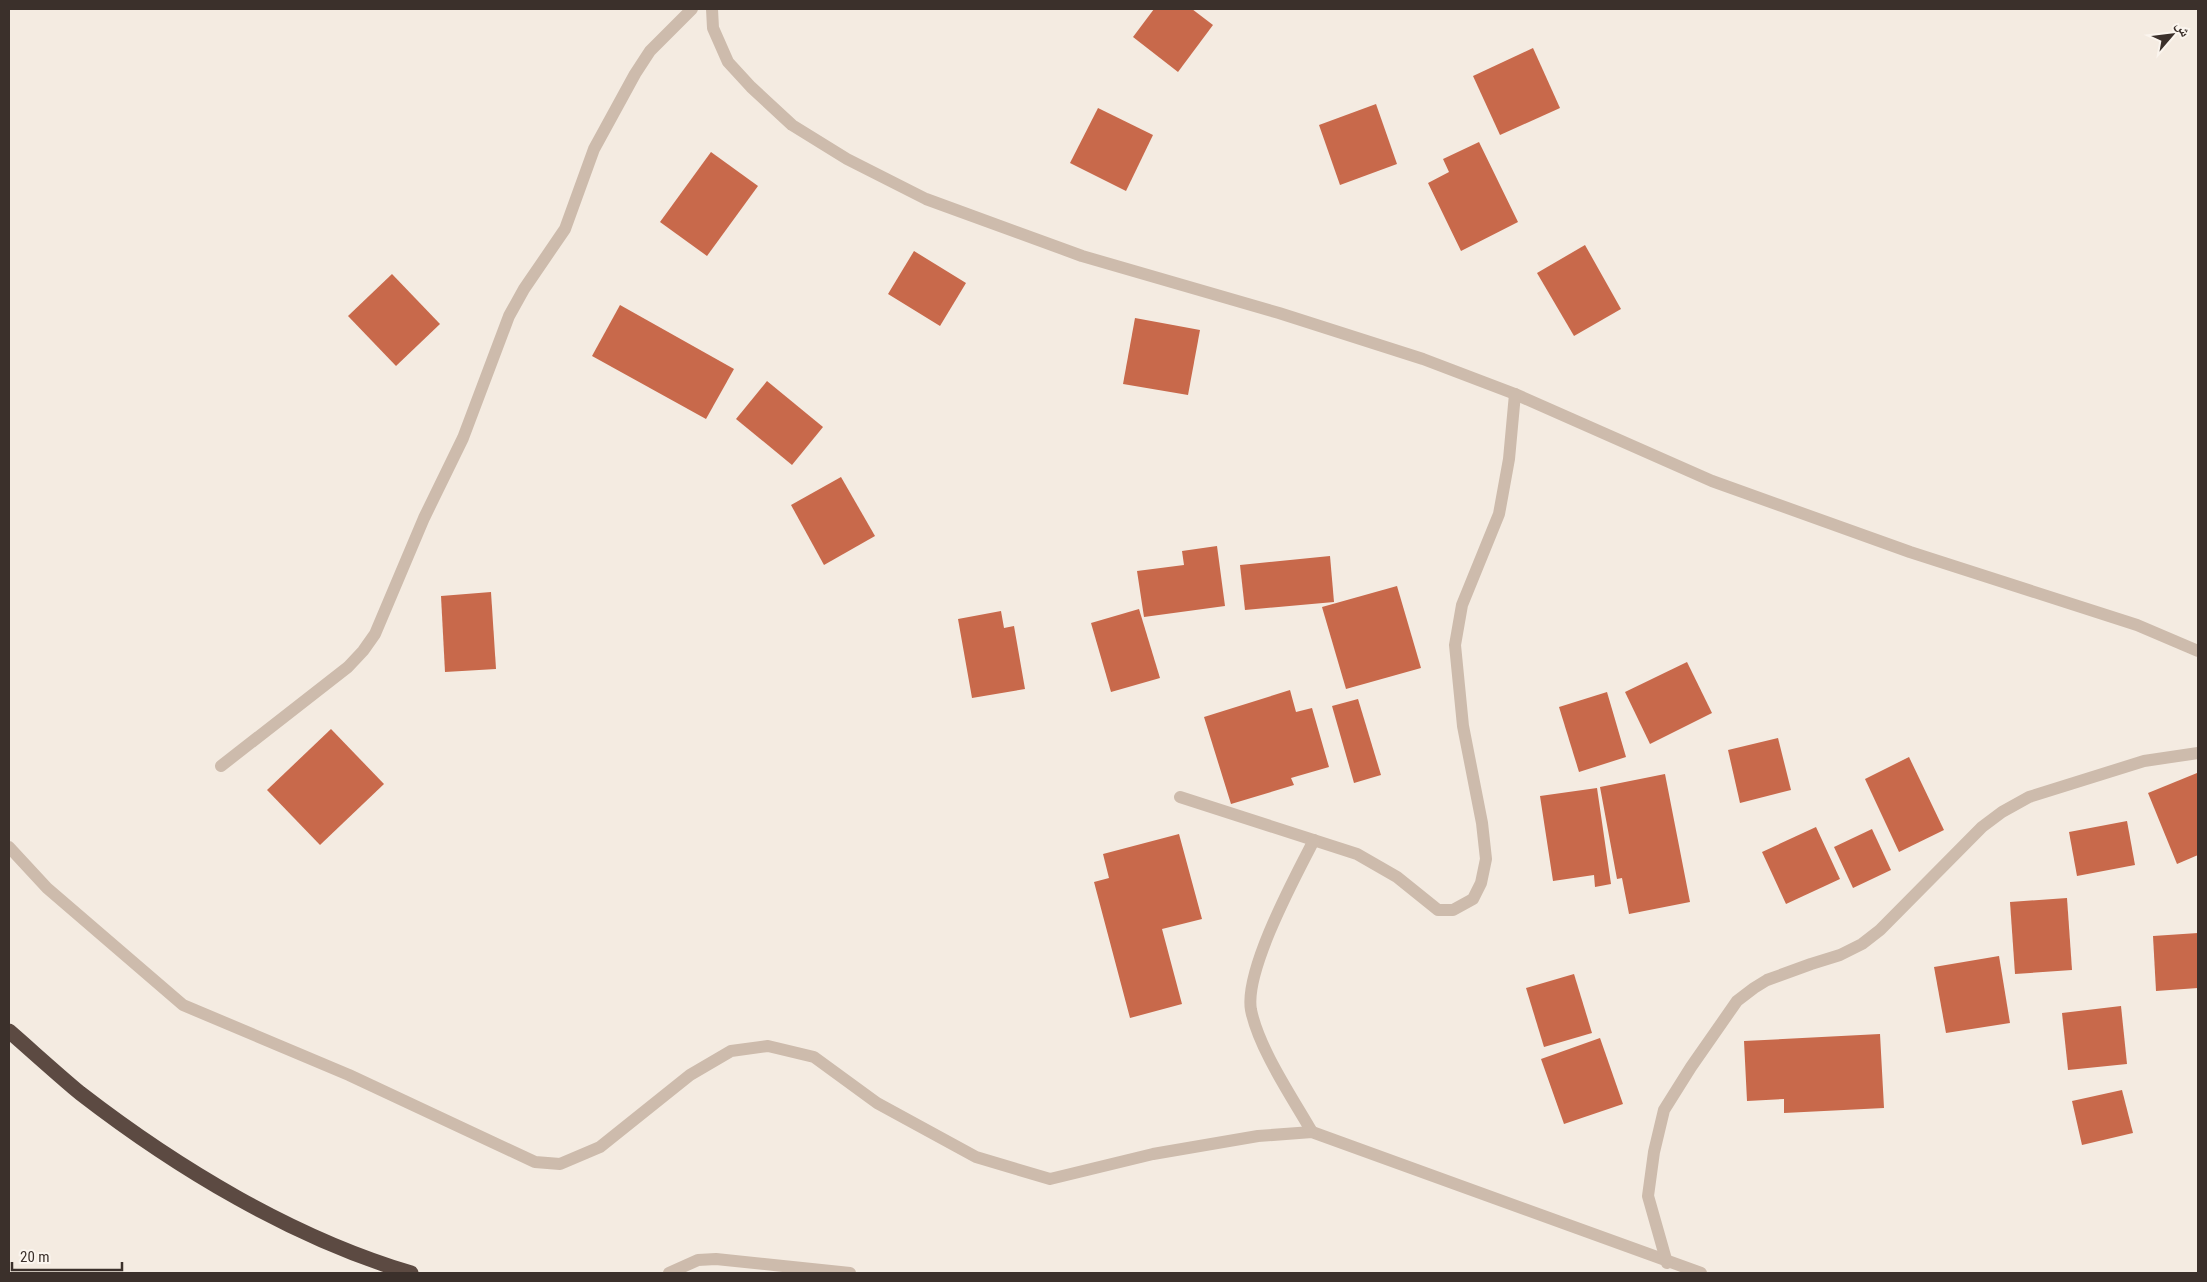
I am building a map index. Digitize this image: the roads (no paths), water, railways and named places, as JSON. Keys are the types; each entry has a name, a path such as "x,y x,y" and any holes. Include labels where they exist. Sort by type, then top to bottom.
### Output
{"highway":[{"path":"9,1030 80,1092 191,1170 297,1230 383,1265 411,1273"}],"street":[{"path":"221,766 348,667 375,634 424,518 464,438 509,316 565,229 594,149 635,74 650,51 692,9"},
{"path":"712,9 713,28 728,62 751,87 792,125 847,159 926,199 1082,256 1288,316 1423,360 1515,394 1712,481 1910,552 2137,625 2198,651"},
{"path":"1180,797 1357,854 1397,877 1438,910 1453,910 1462,907 1473,899 1481,883 1486,858 1482,822 1463,726 1455,645 1462,606 1499,514 1509,459 1515,394"},
{"path":"1667,1263 1648,1196 1654,1152 1664,1110 1721,1022 1737,1001 1767,980 1840,955 1862,944 1880,930 1982,827 2002,812 2029,796 2144,761 2198,753"},
{"path":"1312,1132 1268,1056 1251,1009 1254,974 1280,908 1314,840"},
{"path":"9,847 47,888 183,1005 349,1075 535,1162 560,1164 600,1148 698,1070 731,1051 768,1046 814,1057 877,1103 976,1157 1050,1178 1153,1154 1258,1136 1312,1132 1667,1263 1701,1273"},
{"path":"669,1273 698,1260 716,1259 850,1273"}]}
